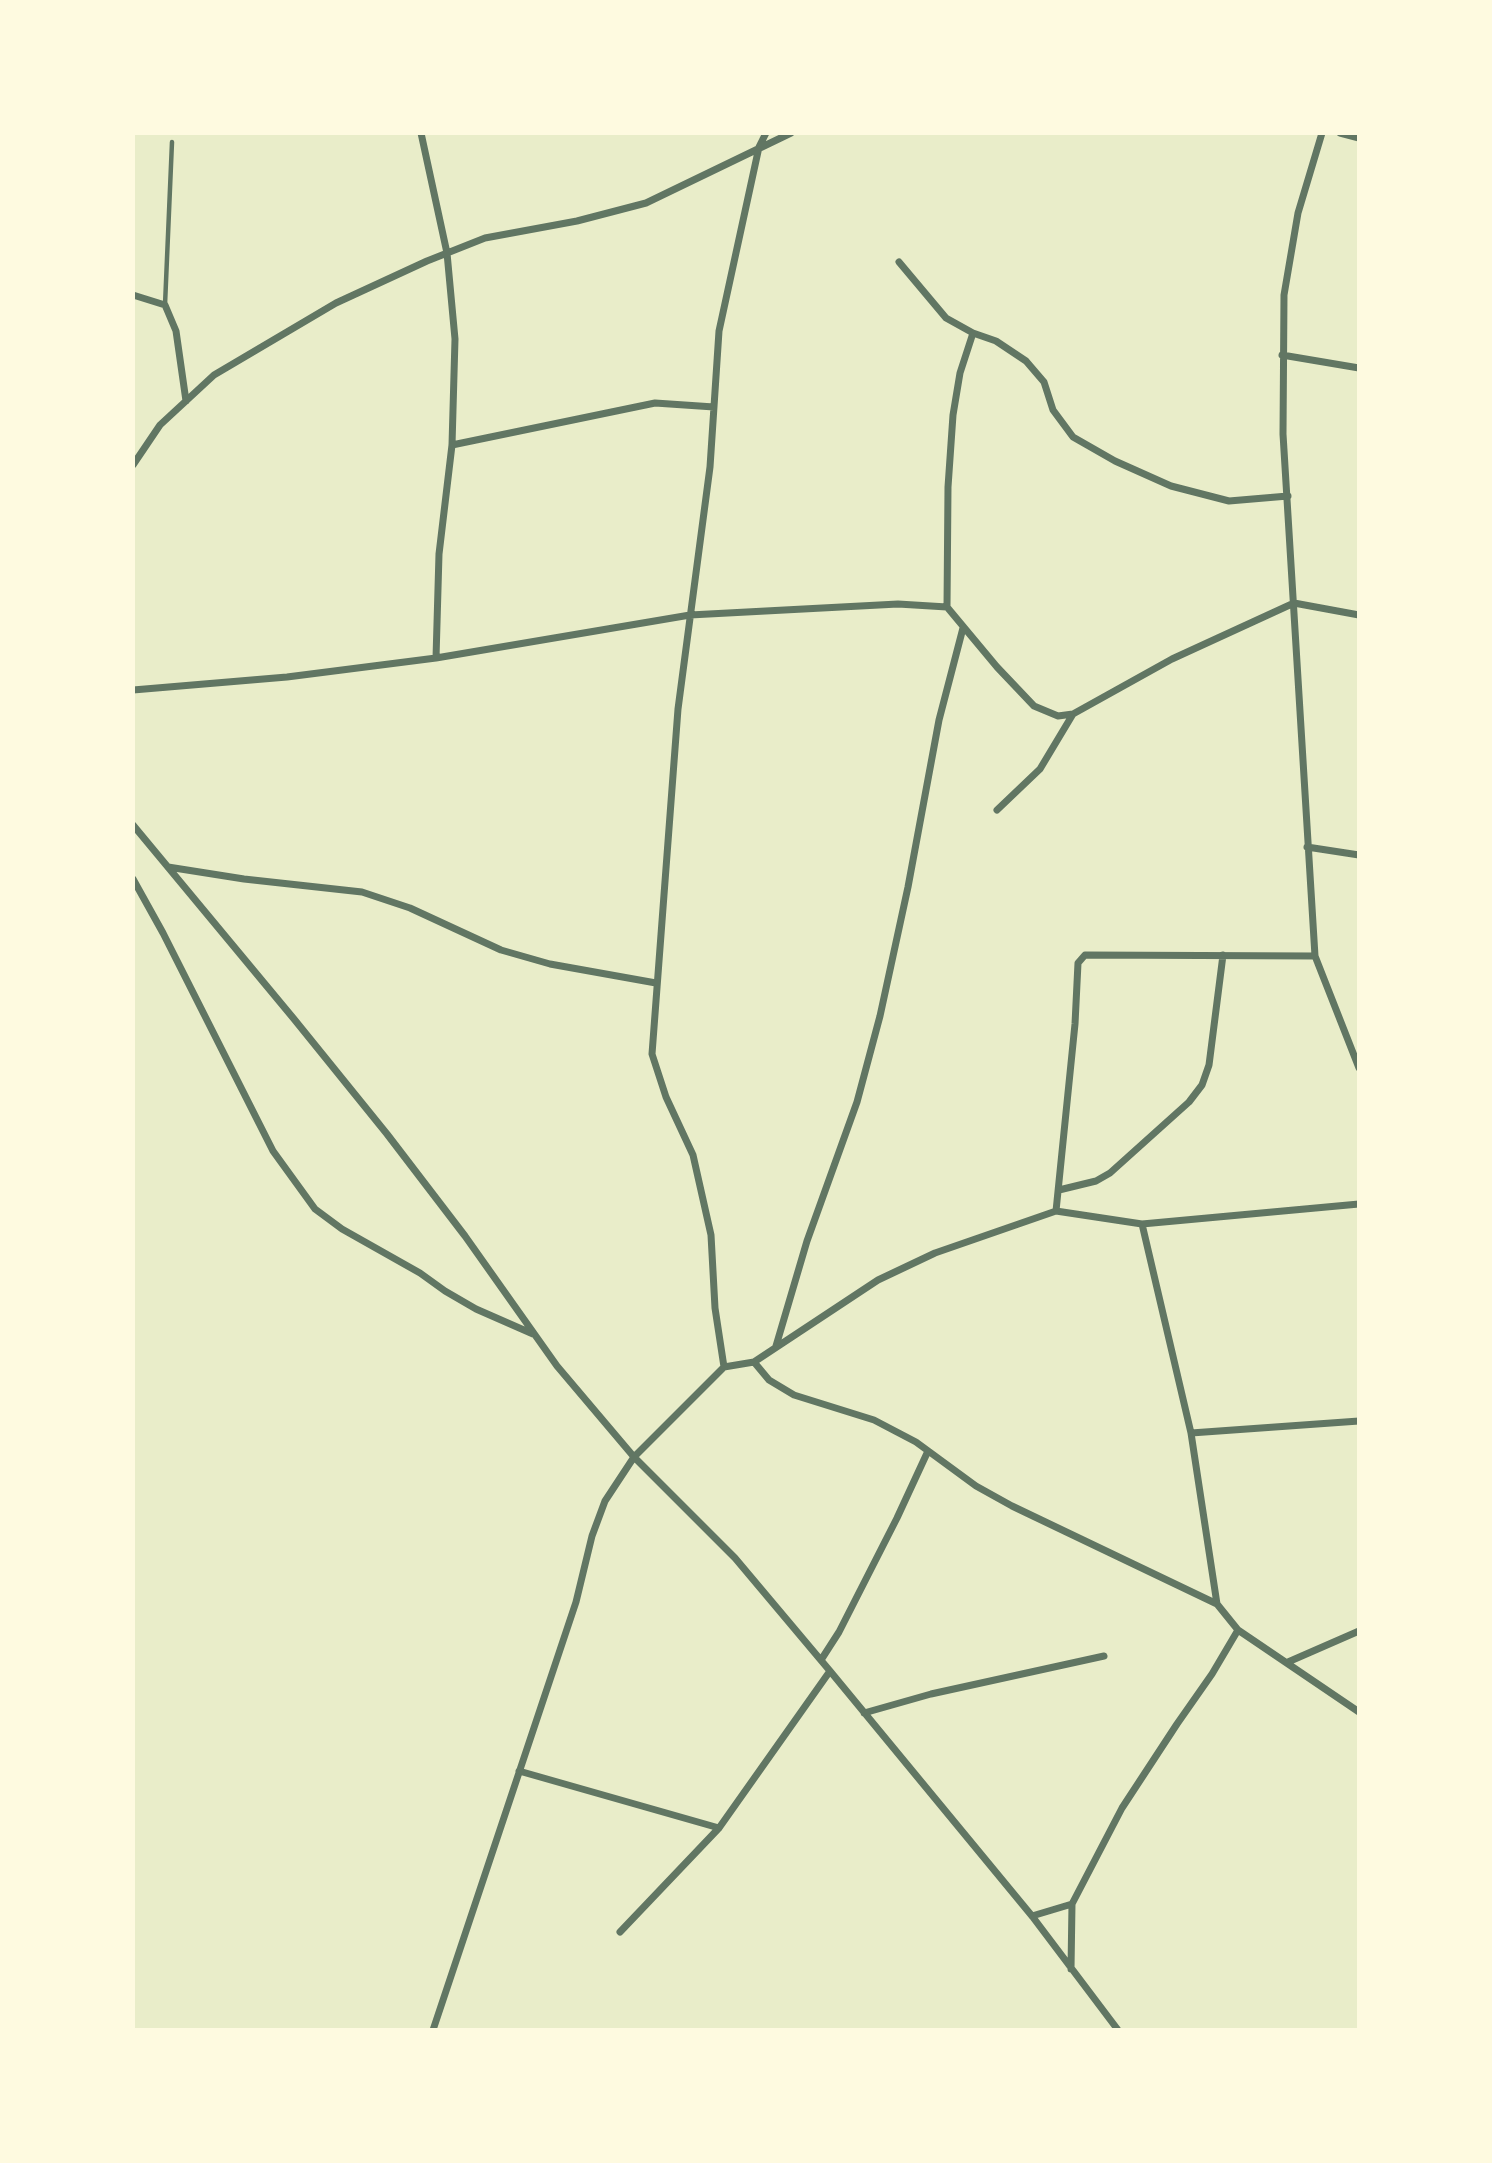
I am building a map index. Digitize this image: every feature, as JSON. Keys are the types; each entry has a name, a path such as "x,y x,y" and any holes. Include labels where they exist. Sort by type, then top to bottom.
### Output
{"street":[{"path":"421,133 447,253 455,339 452,445 439,554 436,659"},
{"path":"724,1367 715,1308 711,1235 693,1156 666,1097 652,1054 678,709 710,467 719,331 759,147 766,133"},
{"path":"133,465 160,425 214,375 336,303 485,238 577,221 646,203 791,133"},
{"path":"1322,133 1298,213 1284,295 1283,434 1315,956 1359,1068"},
{"path":"1340,133 1359,138"},
{"path":"899,262 946,318 996,341 1026,361 1044,382 1053,410 1073,437 1115,461 1171,486 1230,501 1288,496"},
{"path":"133,295 165,305 176,331 186,401"},
{"path":"973,332 960,373 953,415 948,487 947,607 1034,706 1058,716 1073,714 1172,659 1294,603 1359,615"},
{"path":"1282,355 1359,368"},
{"path":"452,445 655,403 714,407"},
{"path":"133,690 287,677 436,659 690,615 898,604 947,607"},
{"path":"776,1346 807,1241 857,1101 880,1016 908,887 939,720 963,628"},
{"path":"998,810 1040,769 1073,714"},
{"path":"133,825 387,1134 465,1236 557,1366 634,1457 735,1558 1032,1916 1118,2030"},
{"path":"1307,847 1359,855"},
{"path":"168,867 244,879 362,892 410,908 501,950 550,964 656,983"},
{"path":"133,879 273,1152 315,1209 342,1229 476,1309 535,1335"},
{"path":"1056,1211 1078,963 1085,955 1315,956"},
{"path":"1059,1190 1096,1181 1110,1173 1189,1102 1202,1085 1209,1065 1223,955"},
{"path":"433,2030 576,1602 606,1501 634,1457 724,1367 754,1362 878,1280 935,1253 1056,1211 1142,1224 1359,1204"},
{"path":"1142,1224 1191,1433 1217,1604"},
{"path":"754,1362 769,1380 794,1395 874,1420 928,1451 976,1486 1012,1506 1217,1604 1238,1630 1359,1712"},
{"path":"1191,1433 1359,1421"},
{"path":"821,1660 839,1632 928,1451"},
{"path":"1072,1970 1072,1904 1122,1808 1212,1674 1238,1630"},
{"path":"1288,1662 1359,1631"},
{"path":"864,1713 931,1694 1104,1656"},
{"path":"620,1932 719,1828 830,1671"},
{"path":"519,1770 719,1828"},
{"path":"1032,1916 1072,1904"}],"lane":[{"path":"165,305 172,142"}]}
